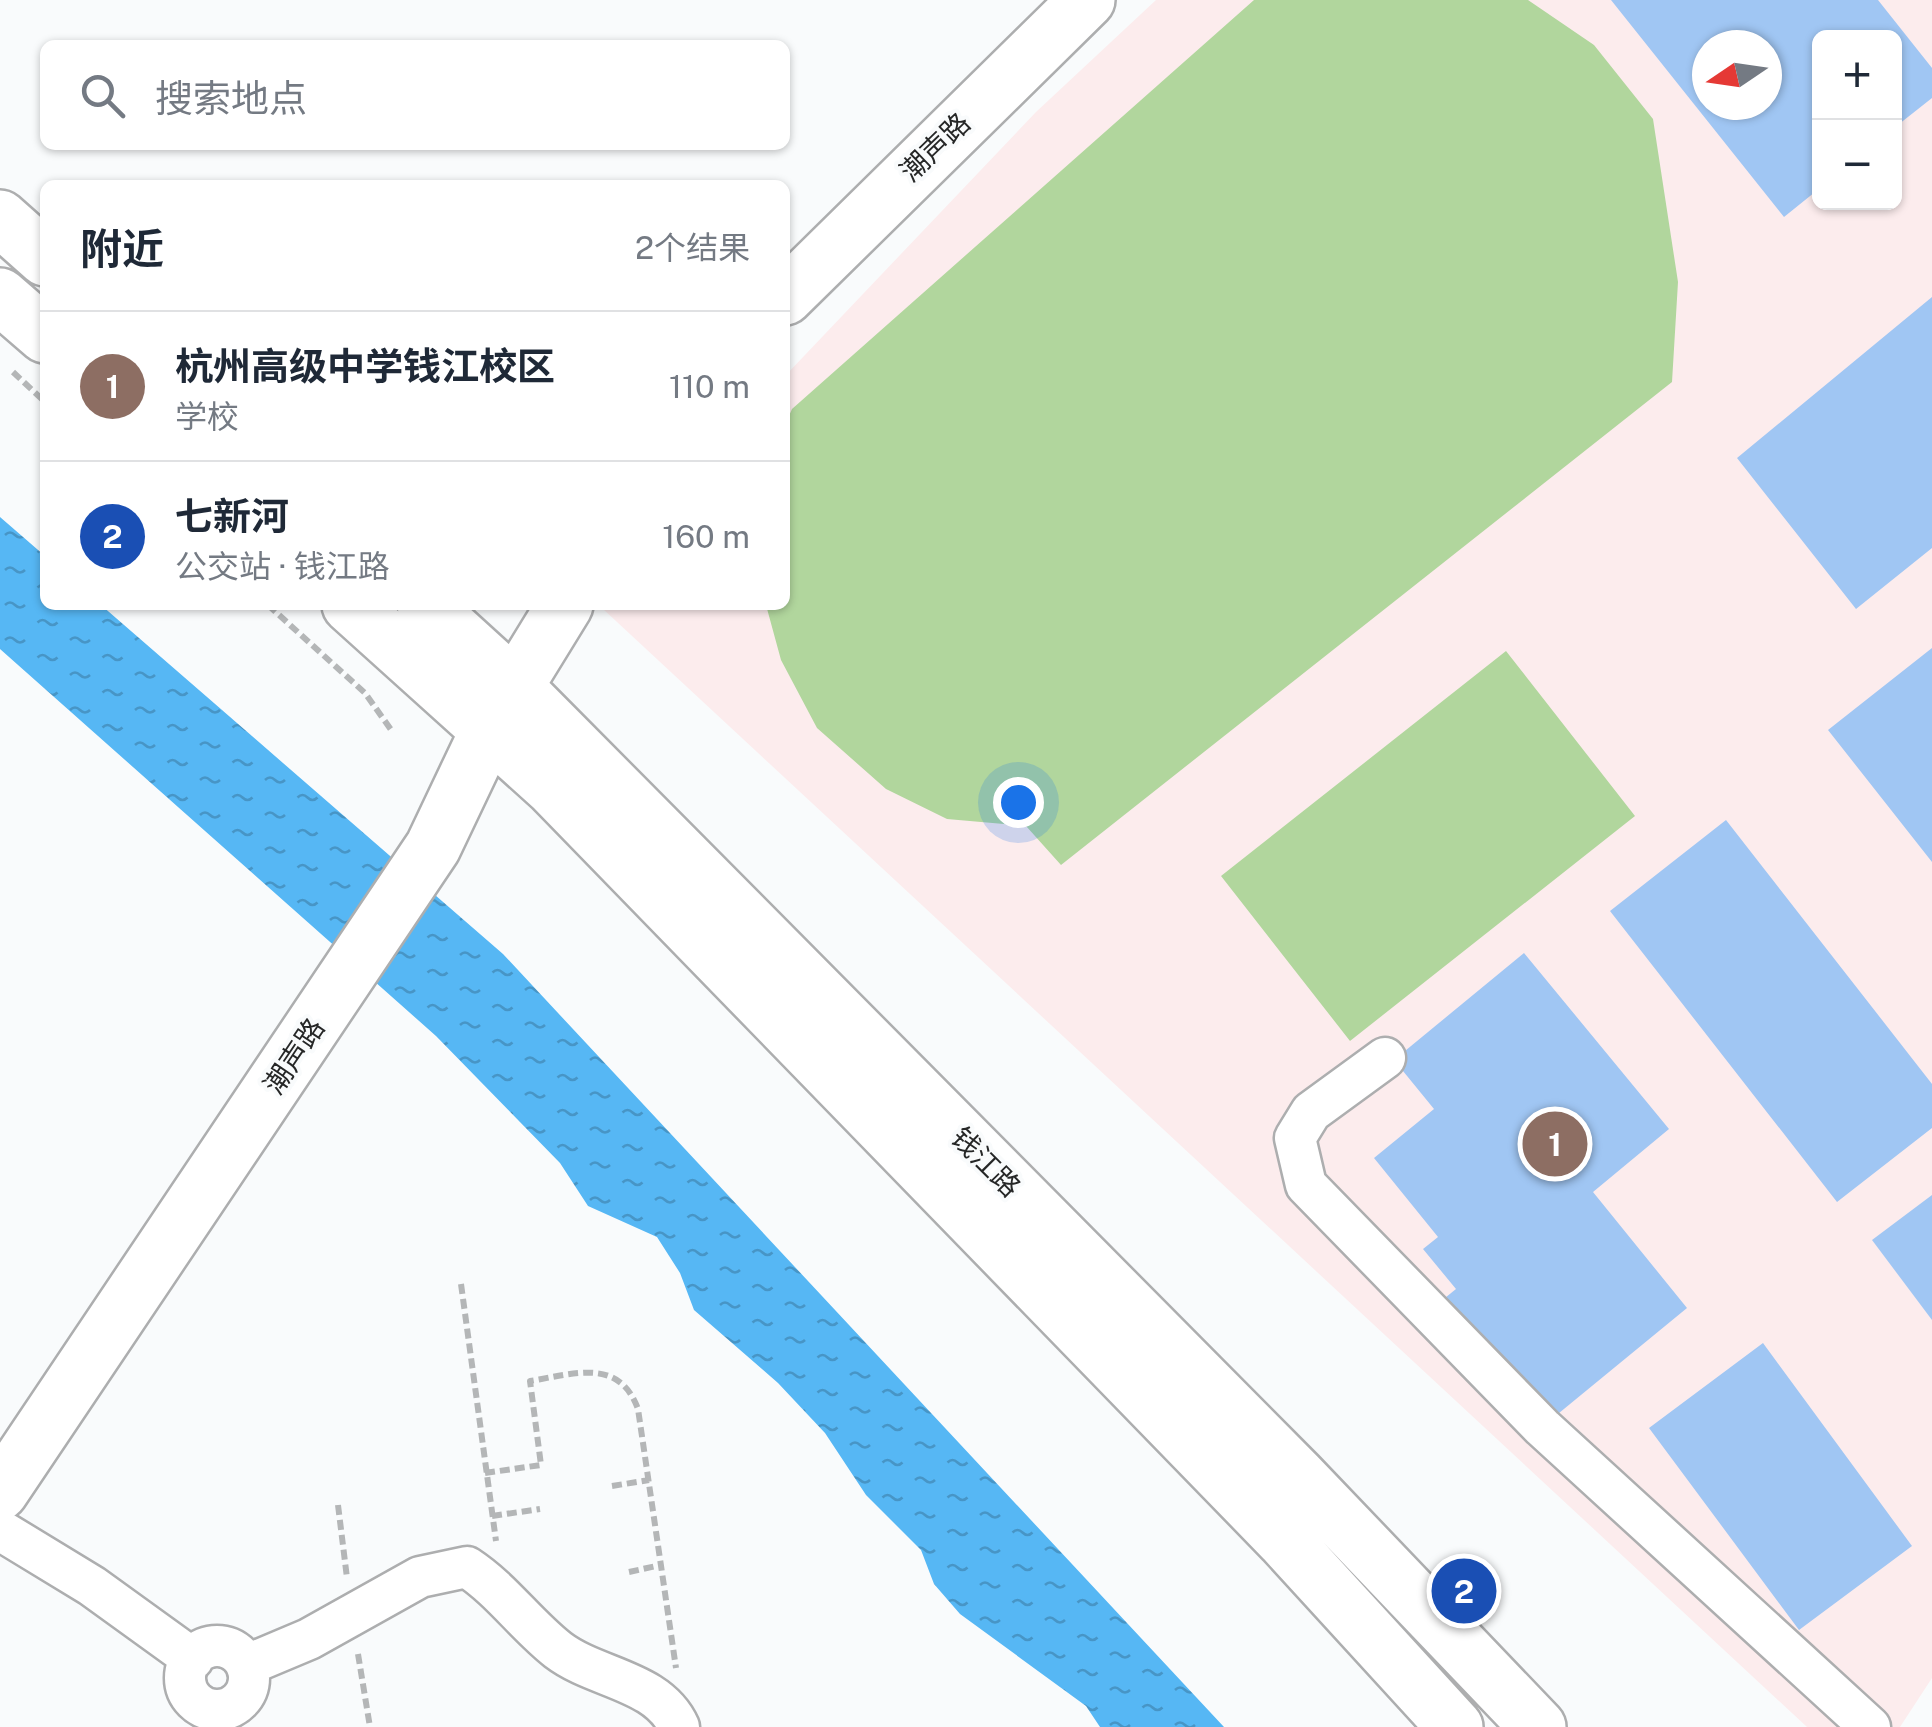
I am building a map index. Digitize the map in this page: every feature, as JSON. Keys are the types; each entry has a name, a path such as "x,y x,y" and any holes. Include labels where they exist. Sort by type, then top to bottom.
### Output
{"main road":[{"name":"潮声路","path":"790,292 1087,0"},
{"path":"0,218 40,254"},
{"path":"0,296 40,331"},
{"name":"钱江路","path":"358,610 503,707 1298,1476 1538,1727"},
{"name":"钱江路","path":"429,610 503,707 1455,1727"},
{"name":"潮声路","path":"0,1492 432,848 503,707 562,610"}],"street":[{"path":"1385,1058 1311,1112 1295,1138 1306,1185 1542,1427 1870,1727"},
{"path":"0,1530 92,1586 193,1659"},
{"path":"247,1665 309,1639 420,1577 467,1566 505,1596 560,1652 646,1691 676,1720"},
{"path":"218,1644 234,1650 247,1665 250,1682 234,1707 195,1718 185,1684 185,1668 193,1659 218,1644"}],"path":[{"path":"0,361 40,397"},
{"path":"274,610 365,693 392,730"},
{"path":"461,1284 505,1596"},
{"path":"485,1472 541,1465 530,1381 588,1372 618,1378 631,1390 676,1666 676,1720"},
{"path":"612,1486 648,1480"},
{"path":"492,1516 540,1510"},
{"path":"628,1572 661,1566"}],"shaded area":[{"path":"1156,0 1932,0 1932,1678 1900,1727 1807,1727 604,610 790,610 790,371 1036,112"}],"green space":[{"path":"1254,0 1528,0 1594,45 1653,119 1678,282 1672,382 1061,865 1026,826 947,819 886,789 817,728 781,660 767,610 790,610 792,409"},
{"path":"1506,651 1635,816 1350,1041 1221,876"}],"water":[{"path":"0,517 40,552 40,610 107,610 503,954 1224,1727 1100,1727 1086,1706 960,1614 934,1584 921,1550 866,1495 825,1433 778,1383 694,1310 680,1273 657,1237 588,1206 560,1163 436,1036 0,649"}],"building":[{"path":"1611,0 1878,0 1902,30 1812,30 1812,194 1784,217 1707,120 1782,120 1782,30 1692,30 1692,102"},
{"path":"1902,30 1932,68 1932,98 1902,122"},
{"path":"1932,297 1932,548 1856,609 1737,458"},
{"path":"1932,648 1932,862 1828,730"},
{"path":"1726,820 1932,1084 1932,1128 1837,1202 1610,911"},
{"path":"1524,953 1669,1129 1593,1192 1687,1308 1542,1427 1440,1302 1456,1289 1423,1249 1438,1237 1374,1158 1434,1109 1394,1060"},
{"path":"1932,1195 1932,1320 1872,1240"},
{"path":"1763,1343 1912,1546 1799,1630 1649,1428"}],"place":[{"name":"杭州高级中学钱江校区","path":"1555,1144"},
{"name":"七新河","path":"1464,1591"}]}
